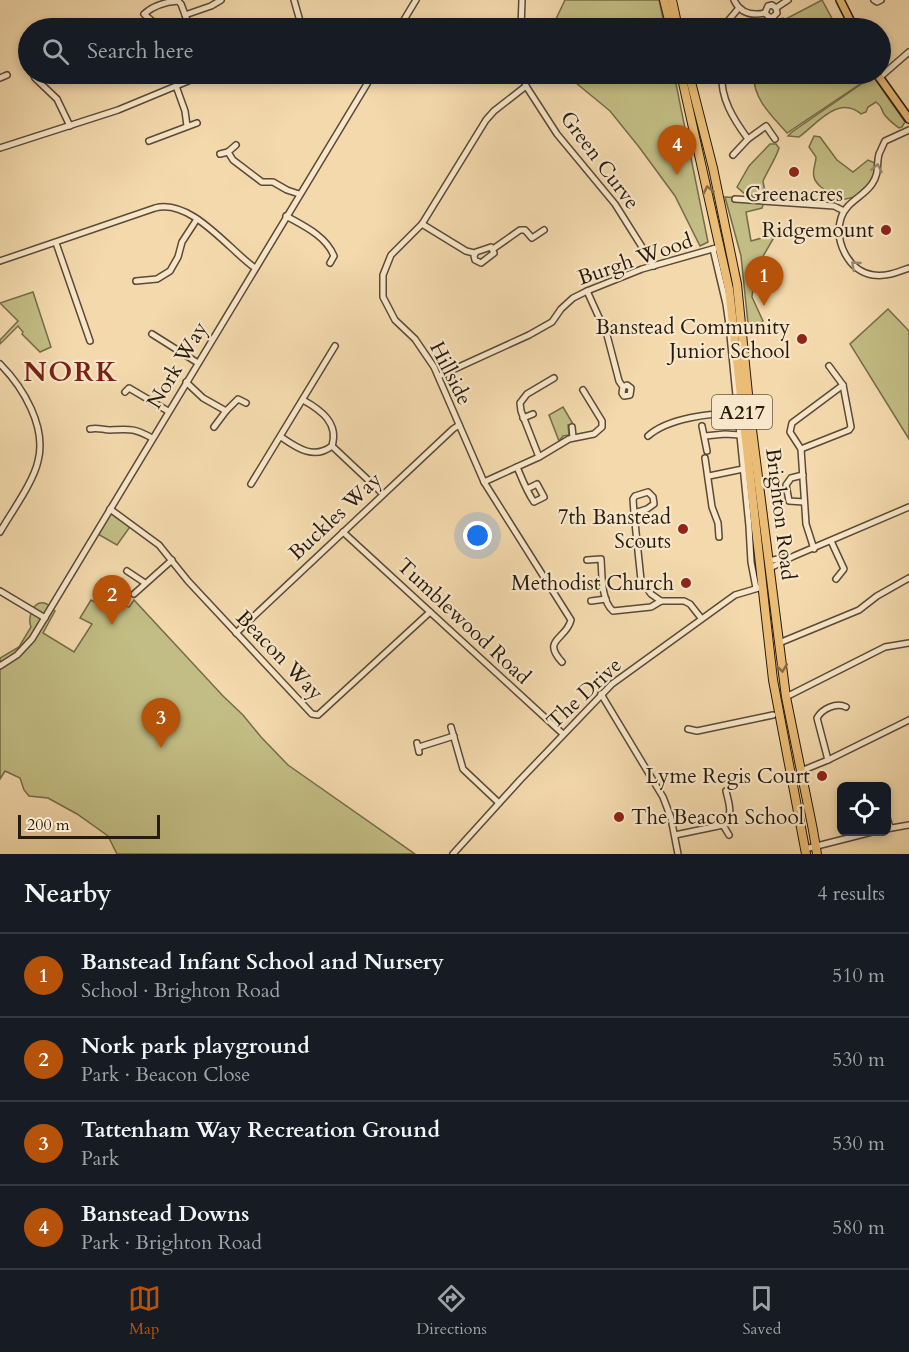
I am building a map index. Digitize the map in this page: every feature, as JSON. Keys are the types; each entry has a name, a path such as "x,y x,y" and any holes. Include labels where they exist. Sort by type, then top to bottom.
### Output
{"highway":[{"path":"664,0 668,18"},
{"path":"672,0 676,18"},
{"name":"Brighton Road","path":"683,84 717,248 729,289 759,587 770,645 773,680 805,852"},
{"name":"Brighton Road","path":"692,84 713,168 737,285 750,414 786,697 816,850"},
{"path":"770,565 765,568 770,645"}],"main road":[{"path":"840,0 849,18"},
{"path":"884,84 909,119"}],"street":[{"path":"185,15 221,0"},
{"path":"294,0 299,18"},
{"path":"405,18 416,0"},
{"path":"521,18 522,0"},
{"path":"734,0 738,9 753,14 765,13 769,17 773,17 777,13 776,8 788,0"},
{"path":"874,0 877,2 881,0"},
{"path":"141,18 156,5 177,1 181,4 186,18"},
{"path":"730,18 738,9"},
{"path":"144,14 149,18"},
{"path":"891,66 909,52"},
{"path":"0,78 8,75"},
{"path":"41,84 57,99 70,126"},
{"path":"0,148 118,110 181,84"},
{"name":"Nork Way","path":"0,666 26,648 45,618 367,84"},
{"path":"723,84 728,108 748,139"},
{"path":"176,86 185,111 187,126"},
{"name":"Hillside","path":"525,86 494,111 481,128 422,224 391,255 385,268 382,290 390,314 422,349 439,376 484,482 571,620 570,625 556,640 553,647 554,653 561,662"},
{"name":"Green Curve","path":"525,86 571,153 615,204 654,266"},
{"path":"762,120 775,139"},
{"path":"149,141 197,123"},
{"path":"732,155 766,126"},
{"path":"909,130 885,141 873,183 844,211 839,227 844,252 860,270 873,275 891,274 909,267"},
{"path":"220,154 228,152 236,145"},
{"path":"228,152 232,160 262,182 273,182 299,194"},
{"path":"735,199 834,206 844,211"},
{"path":"0,261 160,207 184,211 197,219 255,268"},
{"path":"286,216 324,241 334,256 330,263"},
{"path":"136,280 157,279 170,271 178,257 182,242 197,219"},
{"path":"422,224 466,251 474,253 488,247 493,249"},
{"path":"493,249 519,231 525,230 532,238 544,230"},
{"path":"56,243 90,341"},
{"name":"Burgh Wood","path":"439,376 493,353 544,327 552,322 573,298 587,291 654,266 717,248"},
{"name":"Brighton Road","path":"717,248 726,304 738,413 751,562 759,587"},
{"path":"474,253 477,262 484,263 493,256 493,249"},
{"path":"587,291 604,328 622,387"},
{"path":"152,334 157,341 198,363"},
{"path":"251,484 335,346"},
{"path":"0,364 17,383 31,409 36,423 39,456 35,470 0,532"},
{"path":"801,449 851,427 843,385 829,366"},
{"path":"0,375 6,370"},
{"path":"539,457 520,408 522,398 554,378"},
{"path":"128,381 127,390 168,411"},
{"path":"186,382 203,398 226,411"},
{"path":"814,549 806,524 801,449 790,432 792,423 843,385"},
{"path":"484,482 539,457 573,437 594,434 602,427 602,421 583,390"},
{"path":"214,427 238,399 246,403"},
{"path":"303,400 320,410 329,420 333,431 332,446"},
{"path":"648,436 653,431 685,418 716,413 738,413"},
{"path":"523,418 533,414"},
{"name":"Buckles Way","path":"236,633 459,425"},
{"path":"95,426 107,430 132,429 152,438"},
{"path":"702,426 713,511 721,522 719,537"},
{"path":"572,427 573,437"},
{"path":"705,436 740,435"},
{"path":"281,437 304,451 320,452 332,446"},
{"path":"332,446 383,494"},
{"path":"517,467 527,489"},
{"path":"709,476 743,469"},
{"path":"803,475 791,477 786,485 789,501 804,502"},
{"path":"634,513 652,508 654,504 652,495 643,492 633,499 634,513 641,580 651,594 661,601 687,602 701,618"},
{"name":"Beacon Way","path":"110,508 151,538 236,633 315,715 318,715 430,612"},
{"path":"770,565 814,549 884,517 908,510"},
{"name":"Tumblewood Road","path":"343,532 563,735"},
{"path":"831,541 844,569 836,579"},
{"path":"587,560 601,559 606,602 609,609 617,611 651,607 661,601"},
{"path":"134,594 172,560"},
{"path":"127,571 145,583"},
{"path":"779,643 858,610 909,578"},
{"name":"The Drive","path":"453,854 601,694 701,618 735,595 759,587"},
{"path":"0,591 45,618"},
{"path":"591,602 606,602"},
{"path":"786,697 885,647 909,644"},
{"path":"601,694 663,797 675,835 678,854"},
{"path":"828,760 817,718 819,714 833,706 846,707"},
{"path":"688,729 697,730 773,715"},
{"path":"801,771 909,720"},
{"path":"452,727 463,769 499,803"},
{"path":"419,747 454,736"},
{"path":"675,835 723,825 730,814 726,791"},
{"path":"723,825 729,835"},
{"path":"891,828 909,825"},
{"path":"805,852 857,836"}],"shaded area":[{"path":"565,0 659,0 663,18 556,18"},
{"path":"822,0 832,18 788,18"},
{"path":"577,84 676,84 708,242 700,246 675,196 610,111"},
{"path":"754,84 860,84 787,133 769,113"},
{"path":"861,84 879,84 905,122 899,128 889,120 876,102 861,114 844,107 836,109 799,137 788,136"},
{"path":"814,136 820,137 837,160 853,172 868,160 875,163 875,173 871,182 859,194 840,200 815,181 816,157 809,147"},
{"path":"770,144 776,144 779,148 763,181 766,197 746,195 737,187 749,166"},
{"path":"725,197 765,199 762,208 746,212 751,241 776,234 755,270 752,297 763,321 749,333 741,256"},
{"path":"33,292 51,347 40,352 22,334 18,326 0,344 0,340 18,321 0,303"},
{"path":"888,309 909,331 909,439 850,344"},
{"path":"563,407 573,424 568,425 569,435 563,436 559,441 549,415"},
{"path":"110,509 132,524 117,545 96,533"},
{"path":"108,598 129,607 134,600 288,765 415,854 117,854 108,836 77,814 48,798 29,796 20,778 5,771 0,779 0,658 19,647 31,627 32,610 42,603 55,611 43,633 74,652 92,624 80,618 91,600 103,606"}],"place":[{"name":"Greenacres","path":"794,172"},
{"name":"Banstead Downs","path":"677,175"},
{"name":"Ridgemount","path":"886,230"},
{"name":"Banstead Infant School and Nursery","path":"764,306"},
{"name":"Banstead Community Junior School","path":"802,339"},
{"name":"7th Banstead Scouts","path":"683,529"},
{"name":"Methodist Church","path":"686,583"},
{"name":"Nork park playground","path":"112,625"},
{"name":"Tattenham Way Recreation Ground","path":"161,748"},
{"name":"Lyme Regis Court","path":"822,776"},
{"name":"The Beacon School","path":"619,817"}],"district":[{"name":"NORK","path":"71,372"}]}
